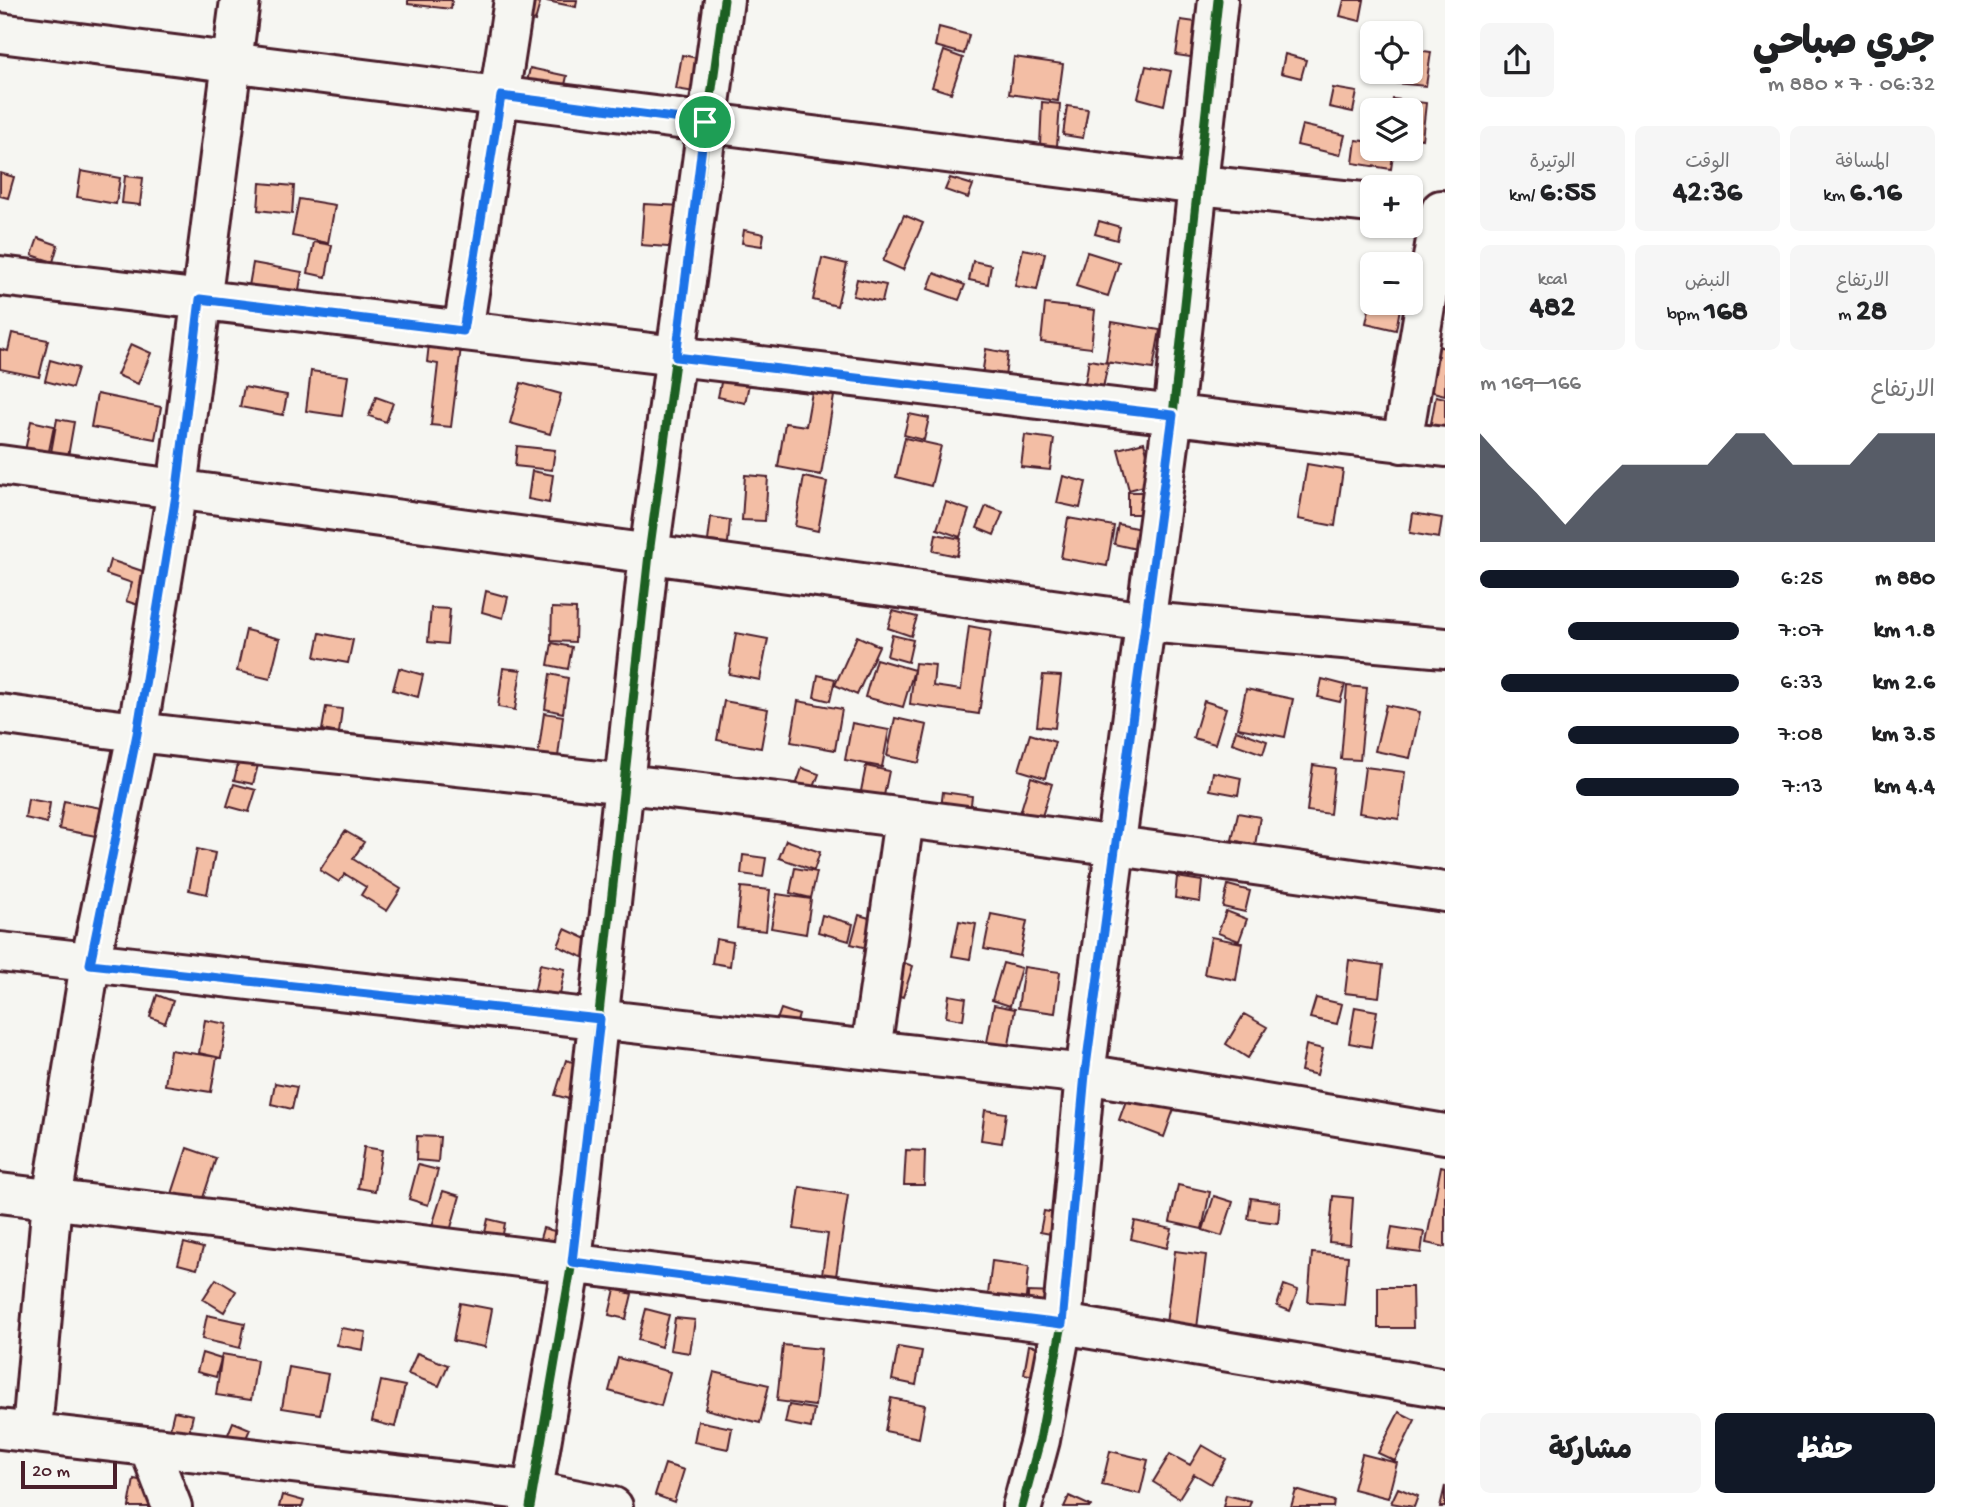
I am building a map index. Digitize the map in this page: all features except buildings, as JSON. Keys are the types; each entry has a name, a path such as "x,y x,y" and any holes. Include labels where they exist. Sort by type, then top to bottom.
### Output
{"street":[{"path":"240,0 177,489 137,734 90,964 16,1430 531,1499 613,1507"},
{"path":"463,331 514,0"},
{"path":"531,1499 572,1262 649,554 705,122 724,0"},
{"path":"1022,1507 1040,1440 1062,1324 1085,1074 1173,415 1218,0"},
{"path":"0,33 1199,185 1360,202"},
{"path":"1402,443 1432,209"},
{"path":"0,276 1445,447"},
{"path":"0,465 1147,622 1445,648"},
{"path":"0,714 137,734 625,784 1117,846 1445,892"},
{"path":"871,1050 904,819"},
{"path":"0,952 1085,1074 1445,1135"},
{"path":"0,1193 1062,1324 1445,1388"},
{"path":"149,1447 172,1507"}],"cycle path":[{"path":"530,1507 572,1262 649,554 724,0"},
{"path":"1022,1507 1040,1440 1062,1324 1085,1074 1173,415 1218,0"}],"route":[{"path":"501,96 705,122 676,357 1173,415 1085,1074 1062,1294 1062,1324 572,1262 600,1019 90,964 137,734 177,489 200,299 463,331 501,96"}]}
